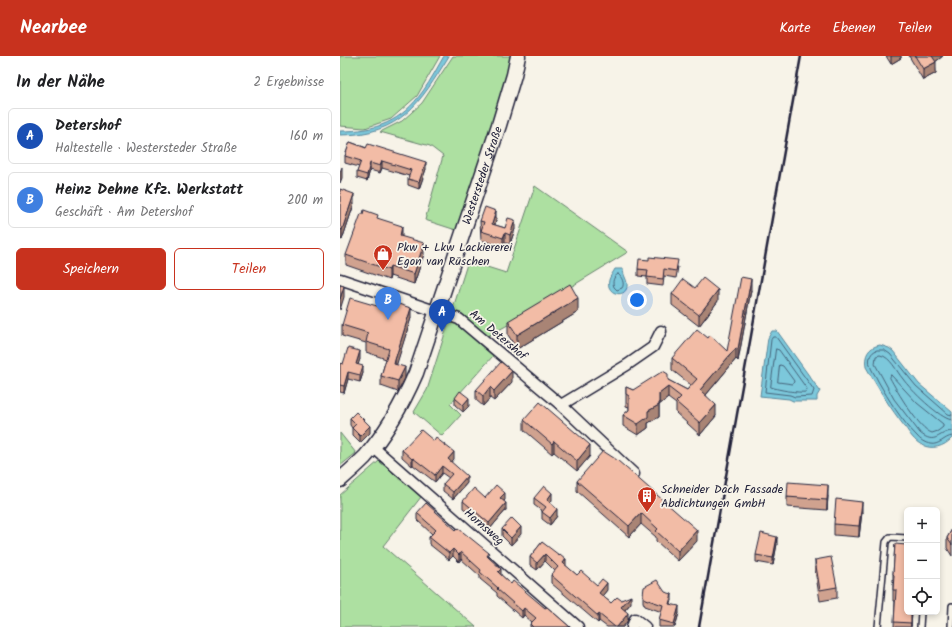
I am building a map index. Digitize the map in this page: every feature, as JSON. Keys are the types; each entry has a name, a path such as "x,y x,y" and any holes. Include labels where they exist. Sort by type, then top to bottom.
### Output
{"main road":[{"name":"Westersteder Straße","path":"340,480 364,458 373,447 392,421 409,391 501,119 518,56"}],"street":[{"name":"Am Detershof","path":"340,279 459,319 561,405 634,474"},
{"path":"561,405 627,365 653,347 661,331"},
{"name":"Hornsweg","path":"373,447 578,627"},
{"path":"632,627 635,620 644,627"}],"lane":[{"path":"878,627 886,542 890,537 904,538"},
{"path":"951,627 952,606"},
{"path":"920,627 921,615"}],"green space":[{"path":"340,56 440,56 417,96 391,119 365,128 340,126"},
{"path":"453,56 512,56 501,97 456,230 425,220 443,156 430,146 380,132 402,121 422,103"},
{"path":"535,186 628,252 515,321 477,342 493,356 450,404 461,415 442,436 414,412 427,390 468,261 506,273"},
{"path":"340,433 356,453 340,466"},
{"path":"379,461 421,497 383,546 476,627 340,627 340,495"}],"water":[{"path":"444,56 449,56 418,102 406,113 394,122 379,129 361,134 340,135 340,131 353,131 377,127 397,117 415,102"},
{"path":"615,269 623,269 627,285 625,291 619,294 612,292 609,285 609,279"},
{"path":"772,331 777,331 820,391 817,396 817,401 793,401 789,399 760,396 768,338"},
{"path":"880,345 893,351 919,384 952,412 952,438 945,444 938,447 926,447 919,443 910,435 889,405 866,367 866,356 872,348"}],"building":[{"path":"915,56 932,56 936,62 923,69"},
{"path":"350,142 366,148 368,144 426,162 419,182 408,179 411,170 382,161 380,166 370,163 367,175 357,172 361,161 345,156"},
{"path":"340,189 354,194 342,230 340,229"},
{"path":"485,207 496,211 492,224 505,228 508,218 515,220 510,235 505,233 503,238 481,231 484,222 480,221"},
{"path":"364,210 378,215 377,218 402,226 400,236 424,243 414,274 390,266 389,270 346,255 361,214 363,214"},
{"path":"649,257 678,260 676,271 664,269 663,279 647,277 648,270 638,269 639,259 649,260"},
{"path":"741,277 751,279 738,349 736,348 700,390 716,405 700,423 676,402 681,397 668,387 659,394 659,405 648,411 648,417 638,424 623,415 629,410 629,396 626,394 626,387 633,390 663,371 668,374 668,380 687,390 697,379 672,358 697,329 708,338 710,335 727,351"},
{"path":"703,278 718,290 699,315 672,294 683,279 695,288"},
{"path":"570,284 578,298 517,335 508,321"},
{"path":"340,285 344,286 340,299"},
{"path":"350,298 377,306 379,298 411,308 394,364 405,367 398,381 381,376 389,349 366,342 368,333 342,325"},
{"path":"348,348 360,351 356,364 363,366 360,375 348,372 344,386 340,385 340,363 343,364"},
{"path":"501,362 512,371 494,391 490,387 483,396 476,390"},
{"path":"460,391 469,398 463,405 455,398"},
{"path":"540,402 590,445 577,461 554,441 552,444 524,420"},
{"path":"356,412 370,426 360,436 352,428 356,424 350,418"},
{"path":"421,430 434,441 436,438 454,452 448,459 467,476 453,492 443,484 452,474 442,466 435,475 402,450"},
{"path":"603,451 617,460 697,530 678,551 656,531 658,529 641,513 629,526 577,481"},
{"path":"788,482 828,485 827,500 787,497"},
{"path":"496,485 505,493 500,498 506,503 489,523 463,501 474,488 485,498"},
{"path":"544,486 552,493 547,500 557,509 550,518 542,512 546,507 534,498"},
{"path":"836,499 862,502 859,526 834,524"},
{"path":"426,503 456,530 458,528 489,553 487,556 501,569 498,572 511,584 513,581 570,627 533,627 530,624 536,618 524,608 522,611 497,589 498,588 480,572 481,570 461,552 459,555 453,549 449,553 429,537 436,530 417,513"},
{"path":"512,518 521,527 511,538 502,529"},
{"path":"952,529 952,545 947,538"},
{"path":"761,533 777,537 773,558 756,555"},
{"path":"542,542 566,559 563,563 577,575 581,571 597,585 602,579 607,583 599,593 611,603 617,597 621,600 631,596 621,607 628,613 617,627 599,614 598,616 551,575 558,567 545,554 537,563 530,557"},
{"path":"895,544 904,545 904,615 911,615 911,623 894,622 896,590 893,590"},
{"path":"831,557 837,587 820,590 815,560"},
{"path":"657,580 665,592 672,594 669,604 679,606 674,624 659,620 663,605 645,599 643,595 644,587"}],"railway":[{"path":"699,627 801,56"}],"place":[{"name":"Pkw + Lkw Lackiererei Egon van Rüschen","path":"383,271"},
{"name":"Heinz Dehne Kfz. Werkstatt","path":"388,320"},
{"name":"Detershof","path":"442,332"},
{"name":"Schneider Dach Fassade Abdichtungen GmbH","path":"647,513"}]}
